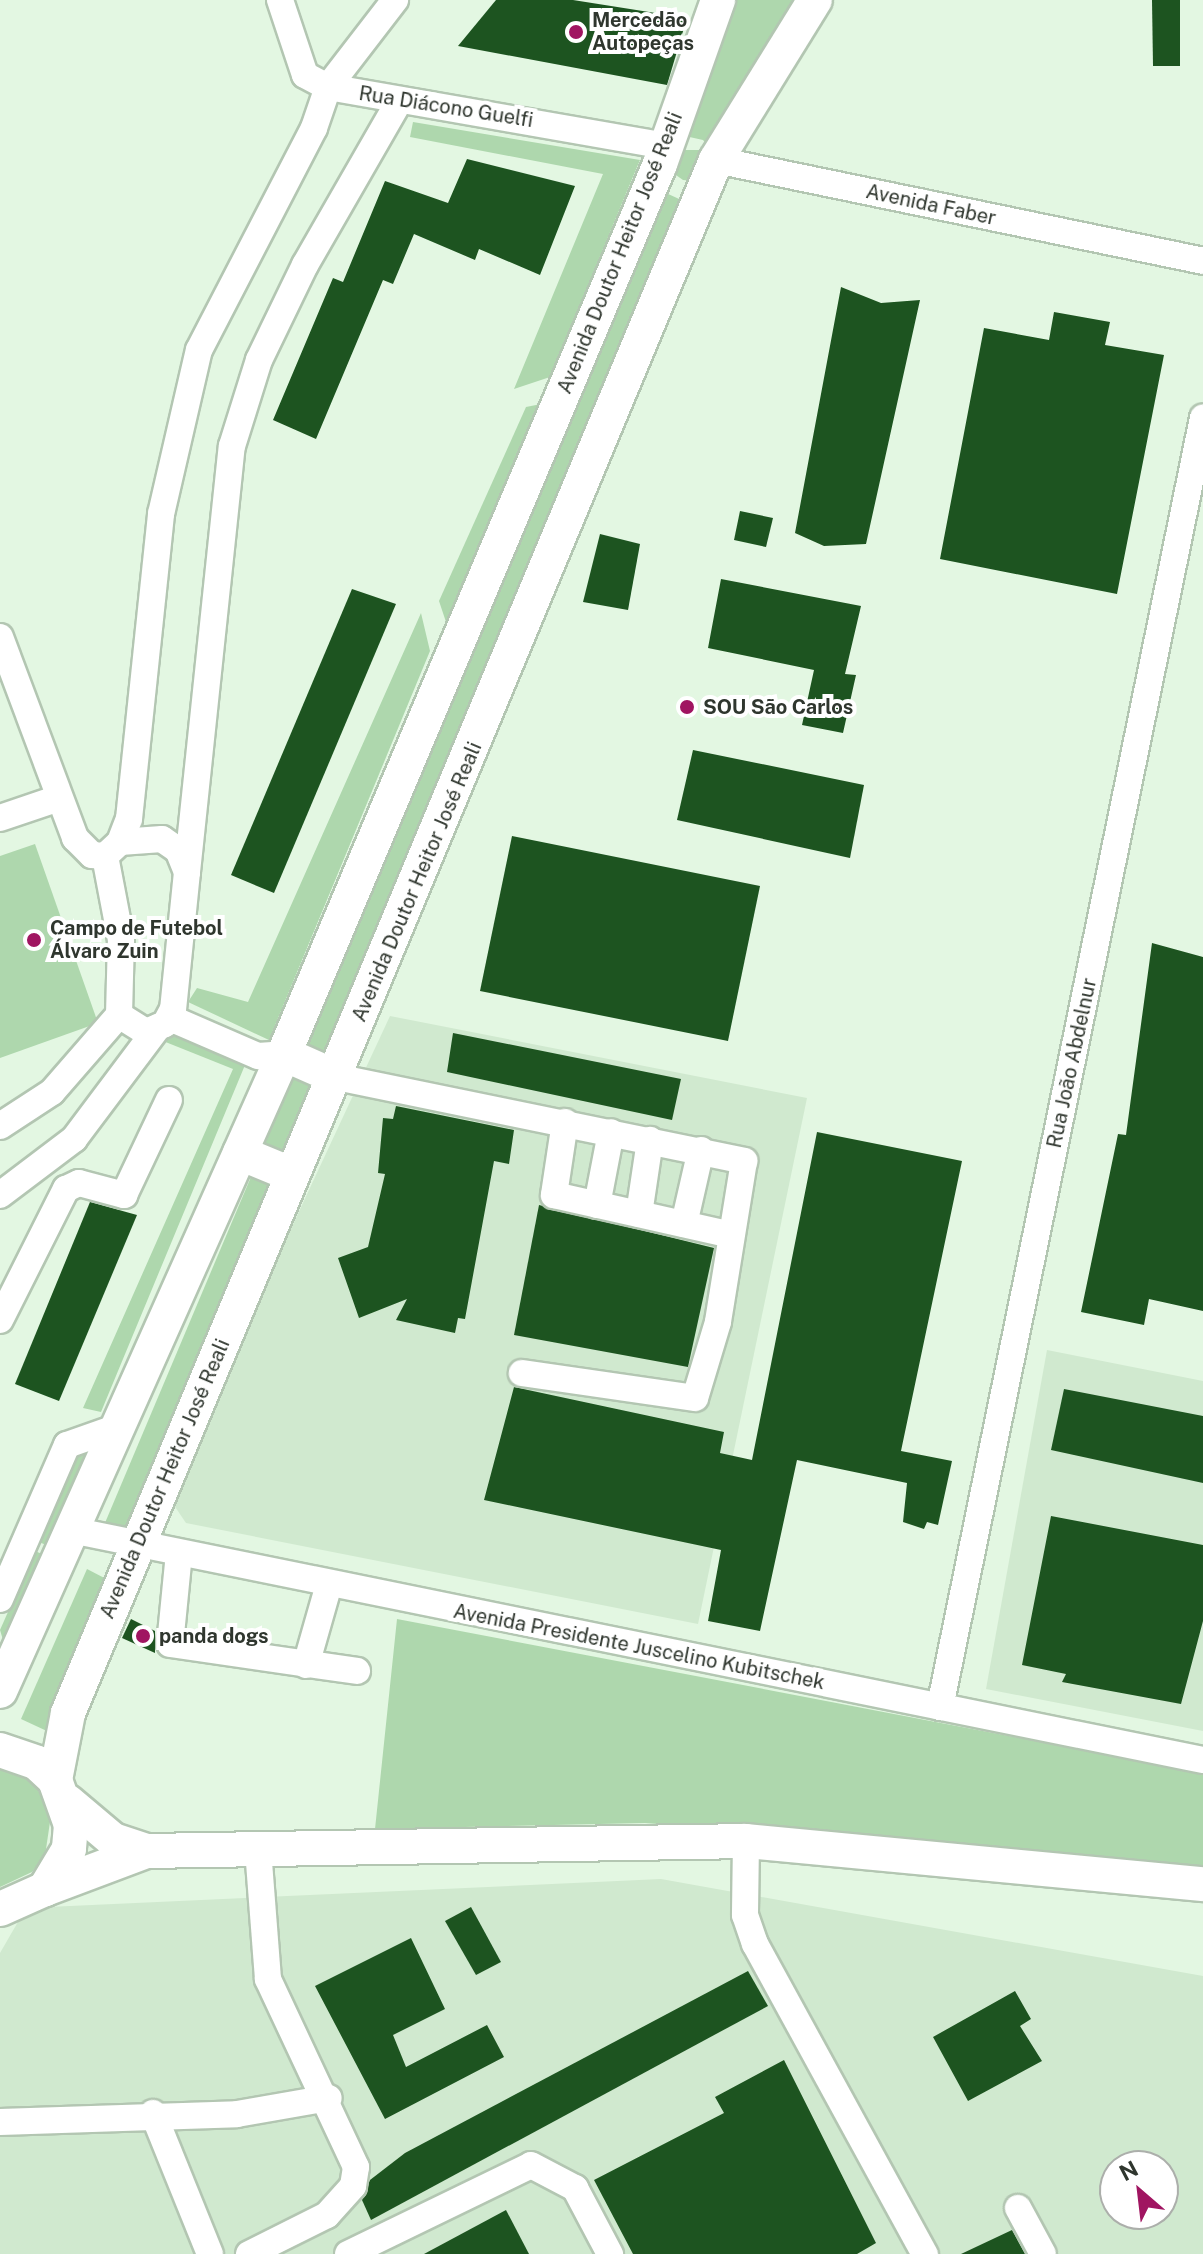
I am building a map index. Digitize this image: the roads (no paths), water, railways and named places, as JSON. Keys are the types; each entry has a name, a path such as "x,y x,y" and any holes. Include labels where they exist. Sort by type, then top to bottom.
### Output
{"main road":[{"name":"Avenida Doutor Heitor José Reali","path":"2,1683 76,1531 118,1427 284,1054 664,155 718,0"},
{"name":"Avenida Doutor Heitor José Reali","path":"16,1906 69,1849 61,1791 68,1713 291,1174 336,1077 713,171 815,0"},
{"path":"664,155 685,187 713,171"},
{"path":"284,1054 336,1077"},
{"path":"240,1153 291,1174"},
{"path":"0,1750 37,1763 61,1791 113,1840 146,1851 746,1841 1203,1884"},
{"path":"16,1906 146,1851"}],"street":[{"path":"280,0 305,75 328,87"},
{"path":"0,1126 52,1092 119,1015 121,940 113,849 178,423 199,350 328,87 395,0"},
{"name":"Rua Diácono Guelfi","path":"328,87 664,155"},
{"path":"0,1195 74,1139 164,1023 187,872 232,446 259,360 299,278 400,100"},
{"name":"Avenida Faber","path":"713,171 1203,261"},
{"name":"Rua João Abdelnur","path":"940,1707 1203,418"},
{"path":"0,637 80,847 113,849 162,839 178,850 187,872"},
{"path":"0,818 59,798"},
{"path":"119,1015 131,1029 164,1023 258,1056 284,1054"},
{"path":"336,1077 744,1161 695,1398 522,1373"},
{"path":"0,1320 66,1189 79,1183 124,1195 169,1100"},
{"path":"565,1122 554,1195 731,1235"},
{"path":"597,1205 611,1132"},
{"path":"639,1214 650,1140"},
{"path":"684,1224 701,1150"},
{"path":"2,1588 67,1445 118,1427"},
{"name":"Avenida Presidente Juscelino Kubitschek","path":"76,1531 137,1546 1203,1760"},
{"path":"179,1553 170,1644 357,1671"},
{"path":"306,1665 329,1584"},
{"path":"746,1841 745,1915 755,1944 925,2254"},
{"path":"249,2254 327,2215 353,2186 356,2167 329,2098 268,1979 258,1850"},
{"path":"0,2122 153,2113 237,2114 329,2098"},
{"path":"153,2113 210,2254"},
{"path":"348,2254 531,2165 575,2188 610,2254"},
{"path":"1018,2208 1043,2254"}],"place":[{"name":"Mercedão Autopeças","path":"576,32"},
{"name":"SOU São Carlos","path":"687,707"},
{"name":"Campo de Futebol Álvaro Zuin","path":"34,940"},
{"name":"panda dogs","path":"143,1636"}]}
